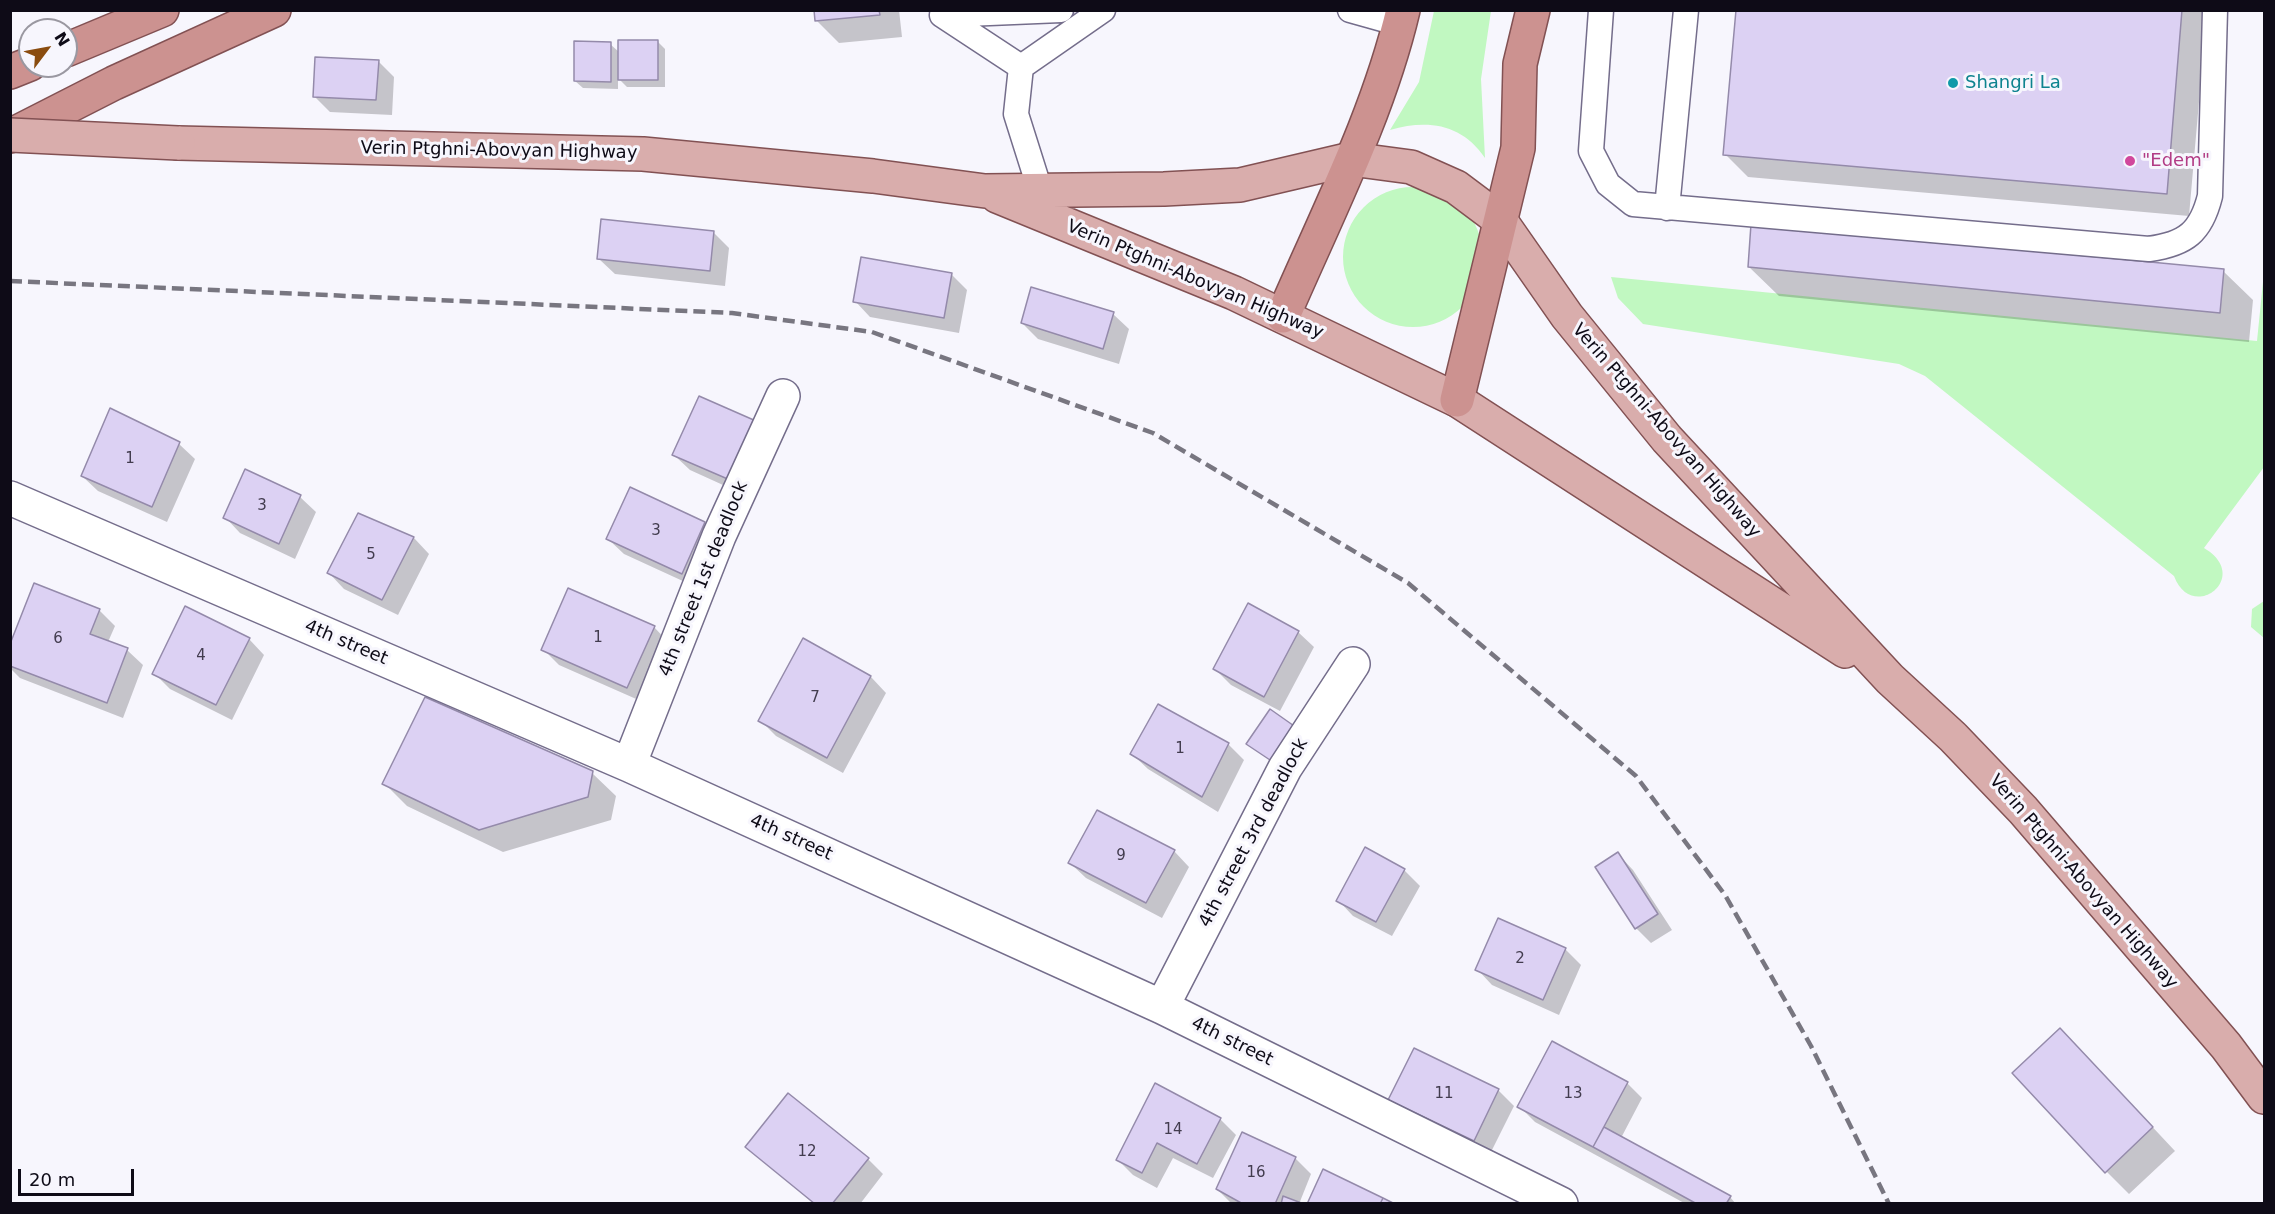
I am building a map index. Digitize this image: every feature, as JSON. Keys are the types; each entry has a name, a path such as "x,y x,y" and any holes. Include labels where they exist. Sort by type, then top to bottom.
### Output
{"highway":[{"path":"78,45 162,10"},
{"path":"10,136 114,83 274,10"},
{"path":"1457,400 1518,148 1520,64 1533,10"},
{"path":"1283,316 1351,159 1393,50 1401,17"}],"main road":[{"name":"Verin Ptghni-Abovyan Highway","path":"10,136 178,143 643,154 873,176 985,191 1164,189 1240,185 1351,159 1411,167 1456,187 1500,220 1567,316 1667,439 1890,679 1953,737 2024,810 2226,1047 2265,1097"},
{"name":"Verin Ptghni-Abovyan Highway","path":"985,191 1234,293 1457,400 1890,679"}],"street":[{"name":"4th street 1st deadlock","path":"629,765 719,536 783,396"},
{"name":"4th street","path":"10,498 629,765 1162,1007 1561,1203"},
{"name":"4th street 3rd deadlock","path":"1162,1007 1285,768 1353,664"}],"lane":[{"path":"1021,67 942,15 1061,10"},
{"path":"1040,190 1016,114 1021,67 1103,10"},
{"path":"1350,10 1401,17"},
{"path":"1600,10 1591,151 1608,184 1633,204 1770,214 2149,249 2169,246 2185,239 2198,227 2205,214 2210,196 2215,10"},
{"path":"1667,208 1686,10"}],"green space":[{"path":"1434,11 1491,11 1481,79 1485,158 1466,138 1443,127 1418,125 1390,130 1419,82"},
{"path":"1413,187 1440,193 1452,199 1462,208 1471,218 1477,230 1483,257 1477,284 1471,296 1462,306 1452,315 1440,321 1413,327 1386,321 1374,315 1364,306 1355,296 1349,284 1343,257 1349,230 1355,218 1364,208 1374,199 1386,193"},
{"path":"2264,272 2264,467 2204,548 2218,559 2223,571 2221,582 2214,591 2204,596 2193,596 2182,590 2174,576 1925,376 1899,364 1643,324 1618,298 1611,277 2257,341"},
{"path":"2264,601 2264,638 2251,627 2252,609"}],"building":[{"path":"814,10 879,10 880,15 815,21"},
{"name":"Shangri La","path":"1736,10 2182,10 2167,194 1723,155"},
{"path":"618,40 658,40 658,80 618,80"},
{"path":"574,41 611,42 611,82 574,81"},
{"path":"315,57 379,60 376,100 313,97"},
{"path":"601,219 714,231 710,271 597,259"},
{"path":"1751,224 2224,269 2220,313 1748,267"},
{"path":"861,257 952,273 944,318 853,302"},
{"path":"1031,287 1114,312 1103,349 1021,323"},
{"path":"699,396 756,421 730,480 672,455"},
{"path":"110,408 180,442 152,507 81,476"},
{"path":"245,469 301,495 279,544 223,518"},
{"path":"630,487 705,522 682,574 606,539"},
{"path":"358,513 414,537 382,600 327,573"},
{"path":"34,583 100,609 90,634 128,648 107,703 10,666 10,644"},
{"path":"568,588 655,626 627,688 541,650"},
{"path":"1248,603 1299,631 1264,697 1213,669"},
{"path":"185,606 250,638 216,705 152,674"},
{"path":"803,638 871,676 827,758 758,721"},
{"path":"425,697 593,771 588,797 479,830 382,784"},
{"path":"1158,704 1229,743 1202,797 1130,754"},
{"path":"1270,709 1297,728 1273,762 1246,744"},
{"path":"1097,810 1175,850 1146,903 1068,863"},
{"path":"1365,847 1405,869 1376,922 1336,901"},
{"path":"1618,852 1658,914 1635,929 1595,867"},
{"path":"1498,918 1566,948 1543,1000 1475,970"},
{"path":"2060,1028 2153,1127 2105,1173 2012,1073"},
{"path":"1552,1041 1628,1082 1593,1147 1517,1107"},
{"path":"1414,1048 1499,1089 1474,1141 1388,1100"},
{"path":"1155,1083 1221,1118 1197,1164 1157,1143 1142,1173 1116,1160"},
{"path":"788,1093 869,1158 832,1204 815,1204 745,1147"},
{"path":"1604,1127 1731,1196 1726,1204 1697,1204 1593,1147"},
{"path":"1242,1132 1296,1157 1275,1204 1243,1204 1216,1189"},
{"path":"1323,1169 1383,1198 1380,1204 1307,1204"},
{"path":"1283,1196 1304,1204 1281,1204"},
{"path":"1383,1198 1395,1204 1380,1204"}],"railway":[{"path":"10,281 732,313 872,332 1153,433 1408,583 1636,776 1725,895 1811,1046 1889,1204"}],"place":[{"name":"Shangri La","path":"1953,83"},
{"name":"\"Edem\"","path":"2130,161"}]}
